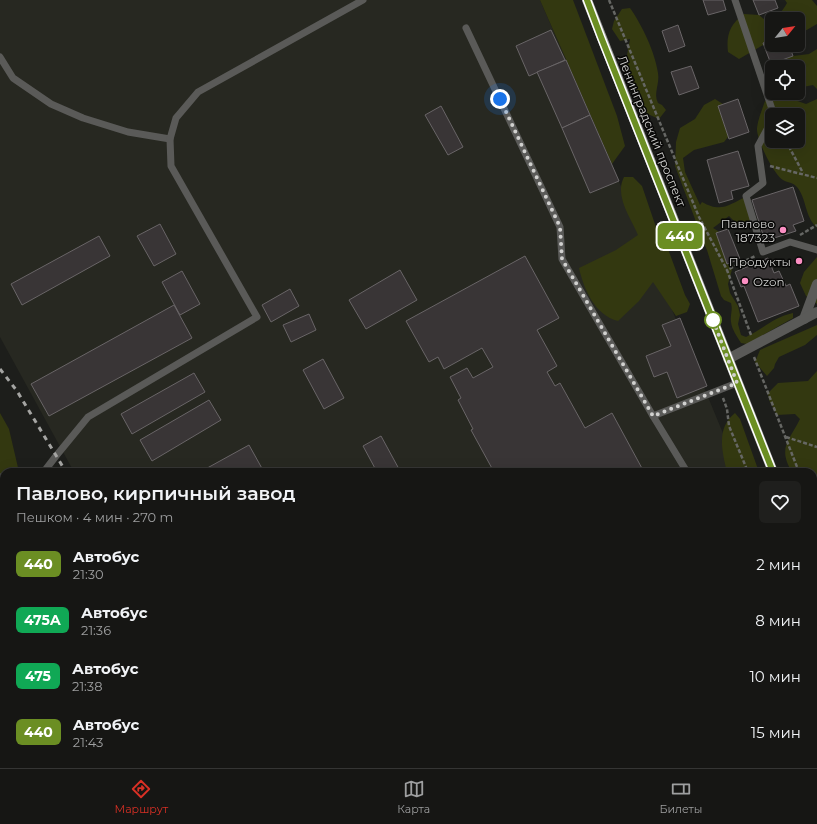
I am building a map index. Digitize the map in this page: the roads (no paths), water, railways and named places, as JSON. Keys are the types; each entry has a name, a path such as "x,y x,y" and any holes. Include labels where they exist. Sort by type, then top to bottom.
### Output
{"main road":[{"name":"Ленинградский проспект","path":"587,0 771,468"}],"street":[{"path":"804,319 817,284"},
{"path":"728,359 817,312"}],"lane":[{"path":"46,468 88,417 257,317 171,166 170,138 176,118 198,92 363,0"},
{"path":"735,0 772,108"},
{"path":"466,28 560,227 562,259 685,468"},
{"path":"0,57 13,78 51,104 83,118 128,132 170,138"},
{"path":"765,133 758,146 763,183 746,196 763,252 790,242 817,250"},
{"path":"653,416 737,383"}],"railway":[{"path":"0,369 17,391 64,468"}],"place":[{"name":"Павлово 187323","path":"783,230"},
{"name":"Продукты","path":"799,261"},
{"name":"Ozon","path":"745,281"}]}
